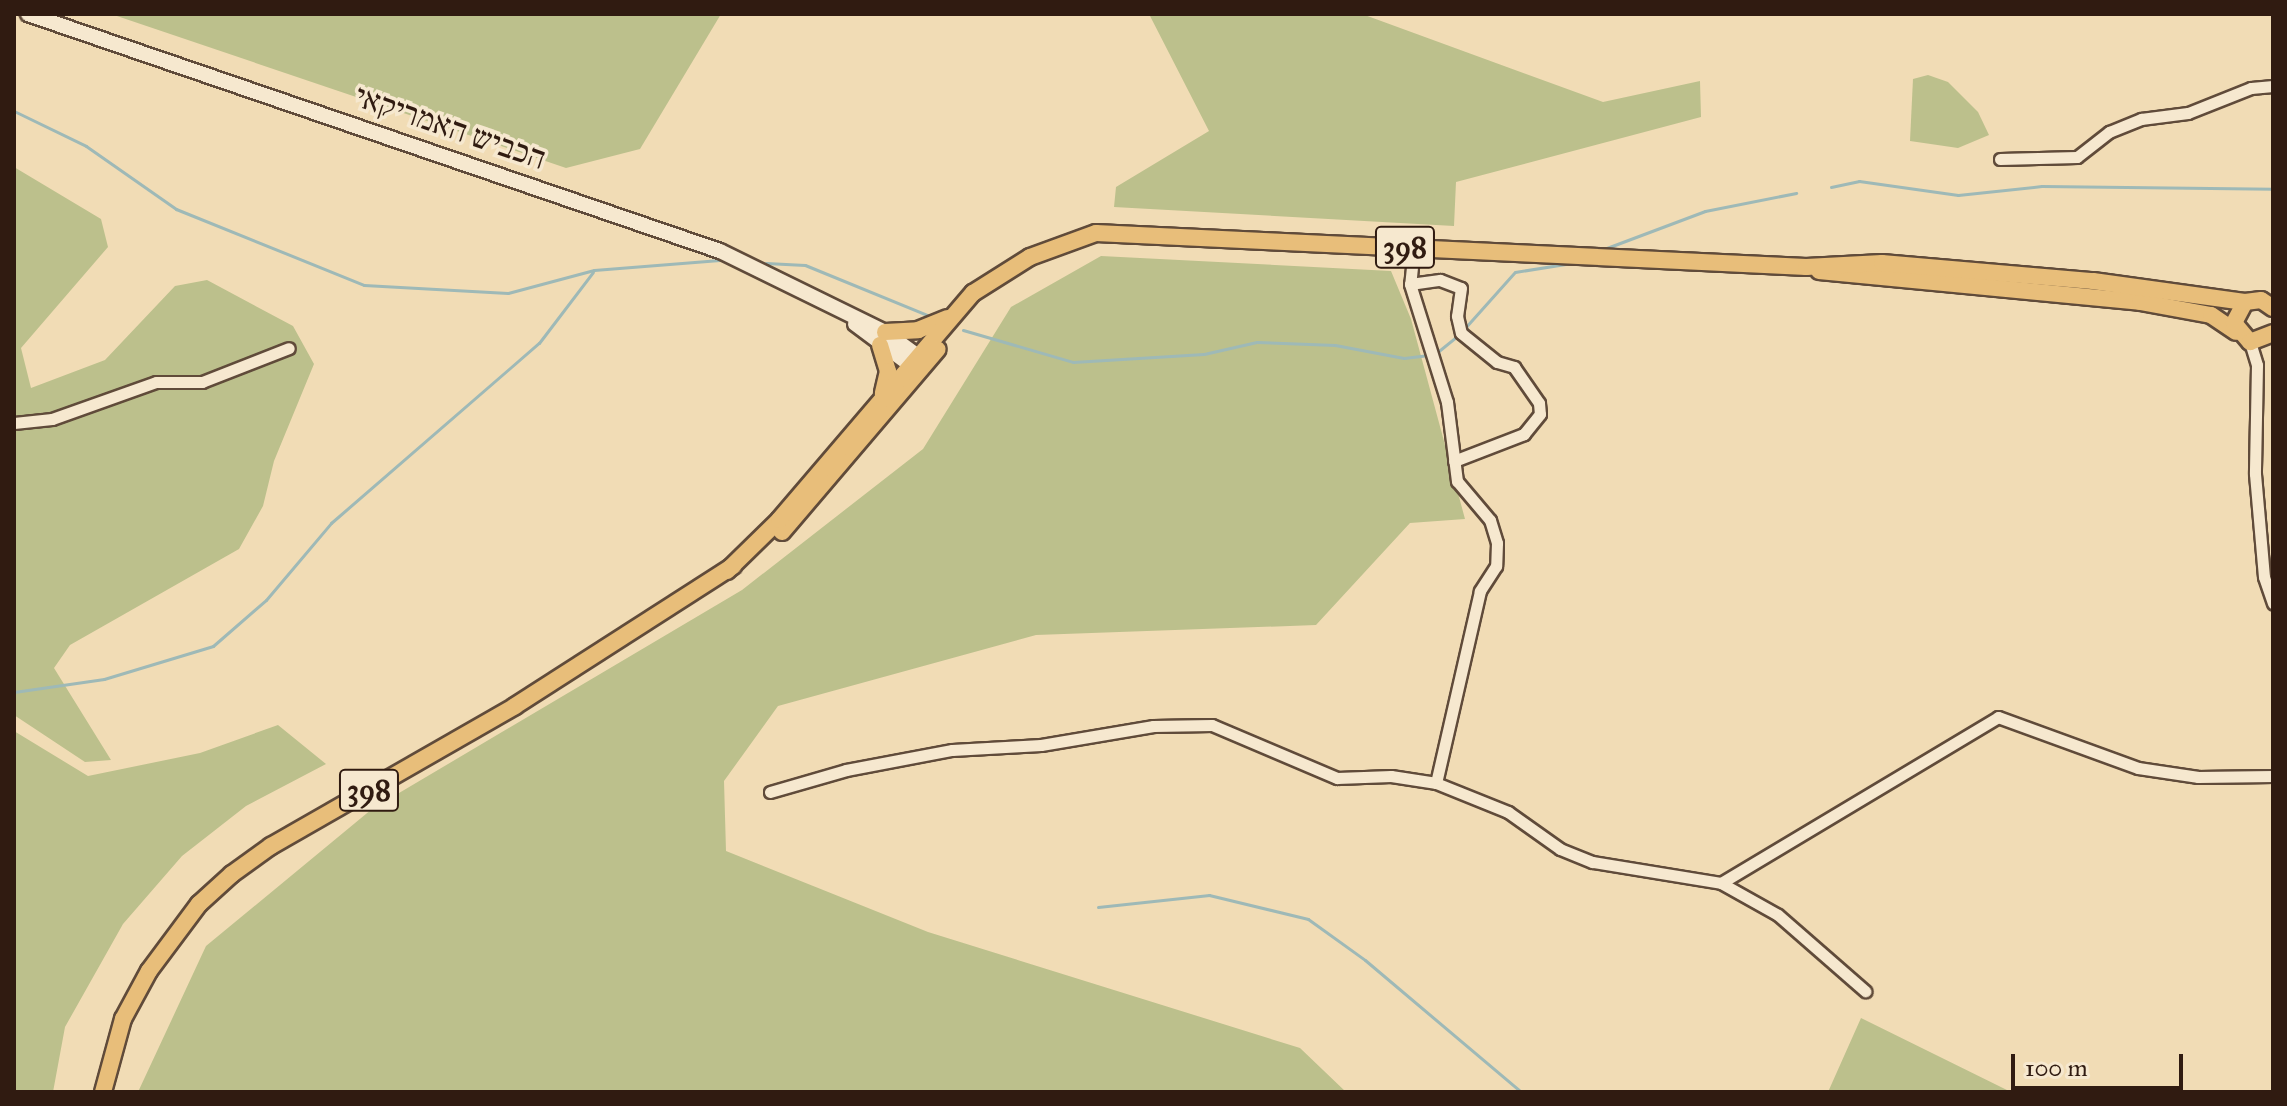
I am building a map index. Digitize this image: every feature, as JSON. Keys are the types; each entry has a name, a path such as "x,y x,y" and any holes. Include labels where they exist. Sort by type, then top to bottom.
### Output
{"main road":[{"name":"הכביש האמריקאי","path":"28,14 675,235 763,271 846,316 917,363"},
{"name":"398","path":"103,1092 123,1019 149,971 199,904 232,874 271,846 515,706 778,536 973,293 1011,268 1069,240 1096,233 1806,267 1830,274 2092,288 2245,302 2261,300 2273,308"},
{"name":"398","path":"727,571 779,520 882,397 1011,268"},
{"name":"398","path":"2092,288 2211,315 2243,337"},
{"path":"2245,302 2234,315 2243,337 2273,334"},
{"path":"882,397 888,371 882,338 929,327 956,313"}],"street":[{"path":"2000,159 2077,157 2109,132 2141,119 2188,113 2251,88 2273,86"},
{"path":"1414,248 1410,284 1447,402 1457,481 1490,520 1497,543 1496,566 1480,591 1436,783"},
{"path":"1410,284 1440,280 1461,288 1457,316 1461,333 1497,362 1514,367 1539,403 1540,414 1524,434 1454,461"},
{"path":"2243,337 2257,365 2255,474 2264,577 2273,603"},
{"path":"14,423 52,419 156,382 202,382 289,348"},
{"path":"1721,883 1998,717 2138,768 2198,777 2273,776"},
{"path":"770,792 846,770 952,750 1041,745 1153,726 1212,725 1337,778 1391,776 1436,783 1508,812 1560,849 1593,862 1721,883 1778,915 1865,991"}],"green space":[{"path":"111,14 721,14 640,149 566,168"},
{"path":"1149,14 1362,14 1603,102 1700,81 1701,117 1456,182 1454,226 1114,207 1116,187 1209,131"},
{"path":"1928,75 1948,82 1978,112 1989,135 1958,148 1910,141 1913,79"},
{"path":"14,167 101,219 108,247 21,348 31,388 105,360 175,286 207,280 293,326 314,364 274,461 263,506 239,549 70,645 54,668 111,760 85,762 14,715"},
{"path":"1101,256 1391,271 1411,319 1465,519 1410,523 1316,625 1036,635 778,706 724,781 726,851 928,932 1300,1048 1346,1092 138,1092 206,946 372,809 742,590 923,449 1011,307"},
{"path":"278,725 326,764 246,806 182,856 123,924 65,1027 53,1092 14,1092 14,731 88,776 200,753"},
{"path":"1861,1018 2009,1091 2021,1092 1828,1092"}],"waterway":[{"path":"14,111 86,146 176,209 364,285 508,293 594,270 720,260"},
{"path":"1831,187 1859,181 1958,195 2042,186 2273,189"},
{"path":"1604,249 1705,211 1796,193"},
{"path":"766,263 805,265 932,317"},
{"path":"1464,329 1515,272 1565,264"},
{"path":"14,692 104,679 213,646 266,600 331,523 539,343 593,272"},
{"path":"963,330 1073,362 1204,354 1257,342 1335,345 1404,358 1427,355"},
{"path":"1435,354 1460,334"},
{"path":"1098,907 1209,895 1308,919 1365,960 1521,1092"}]}
